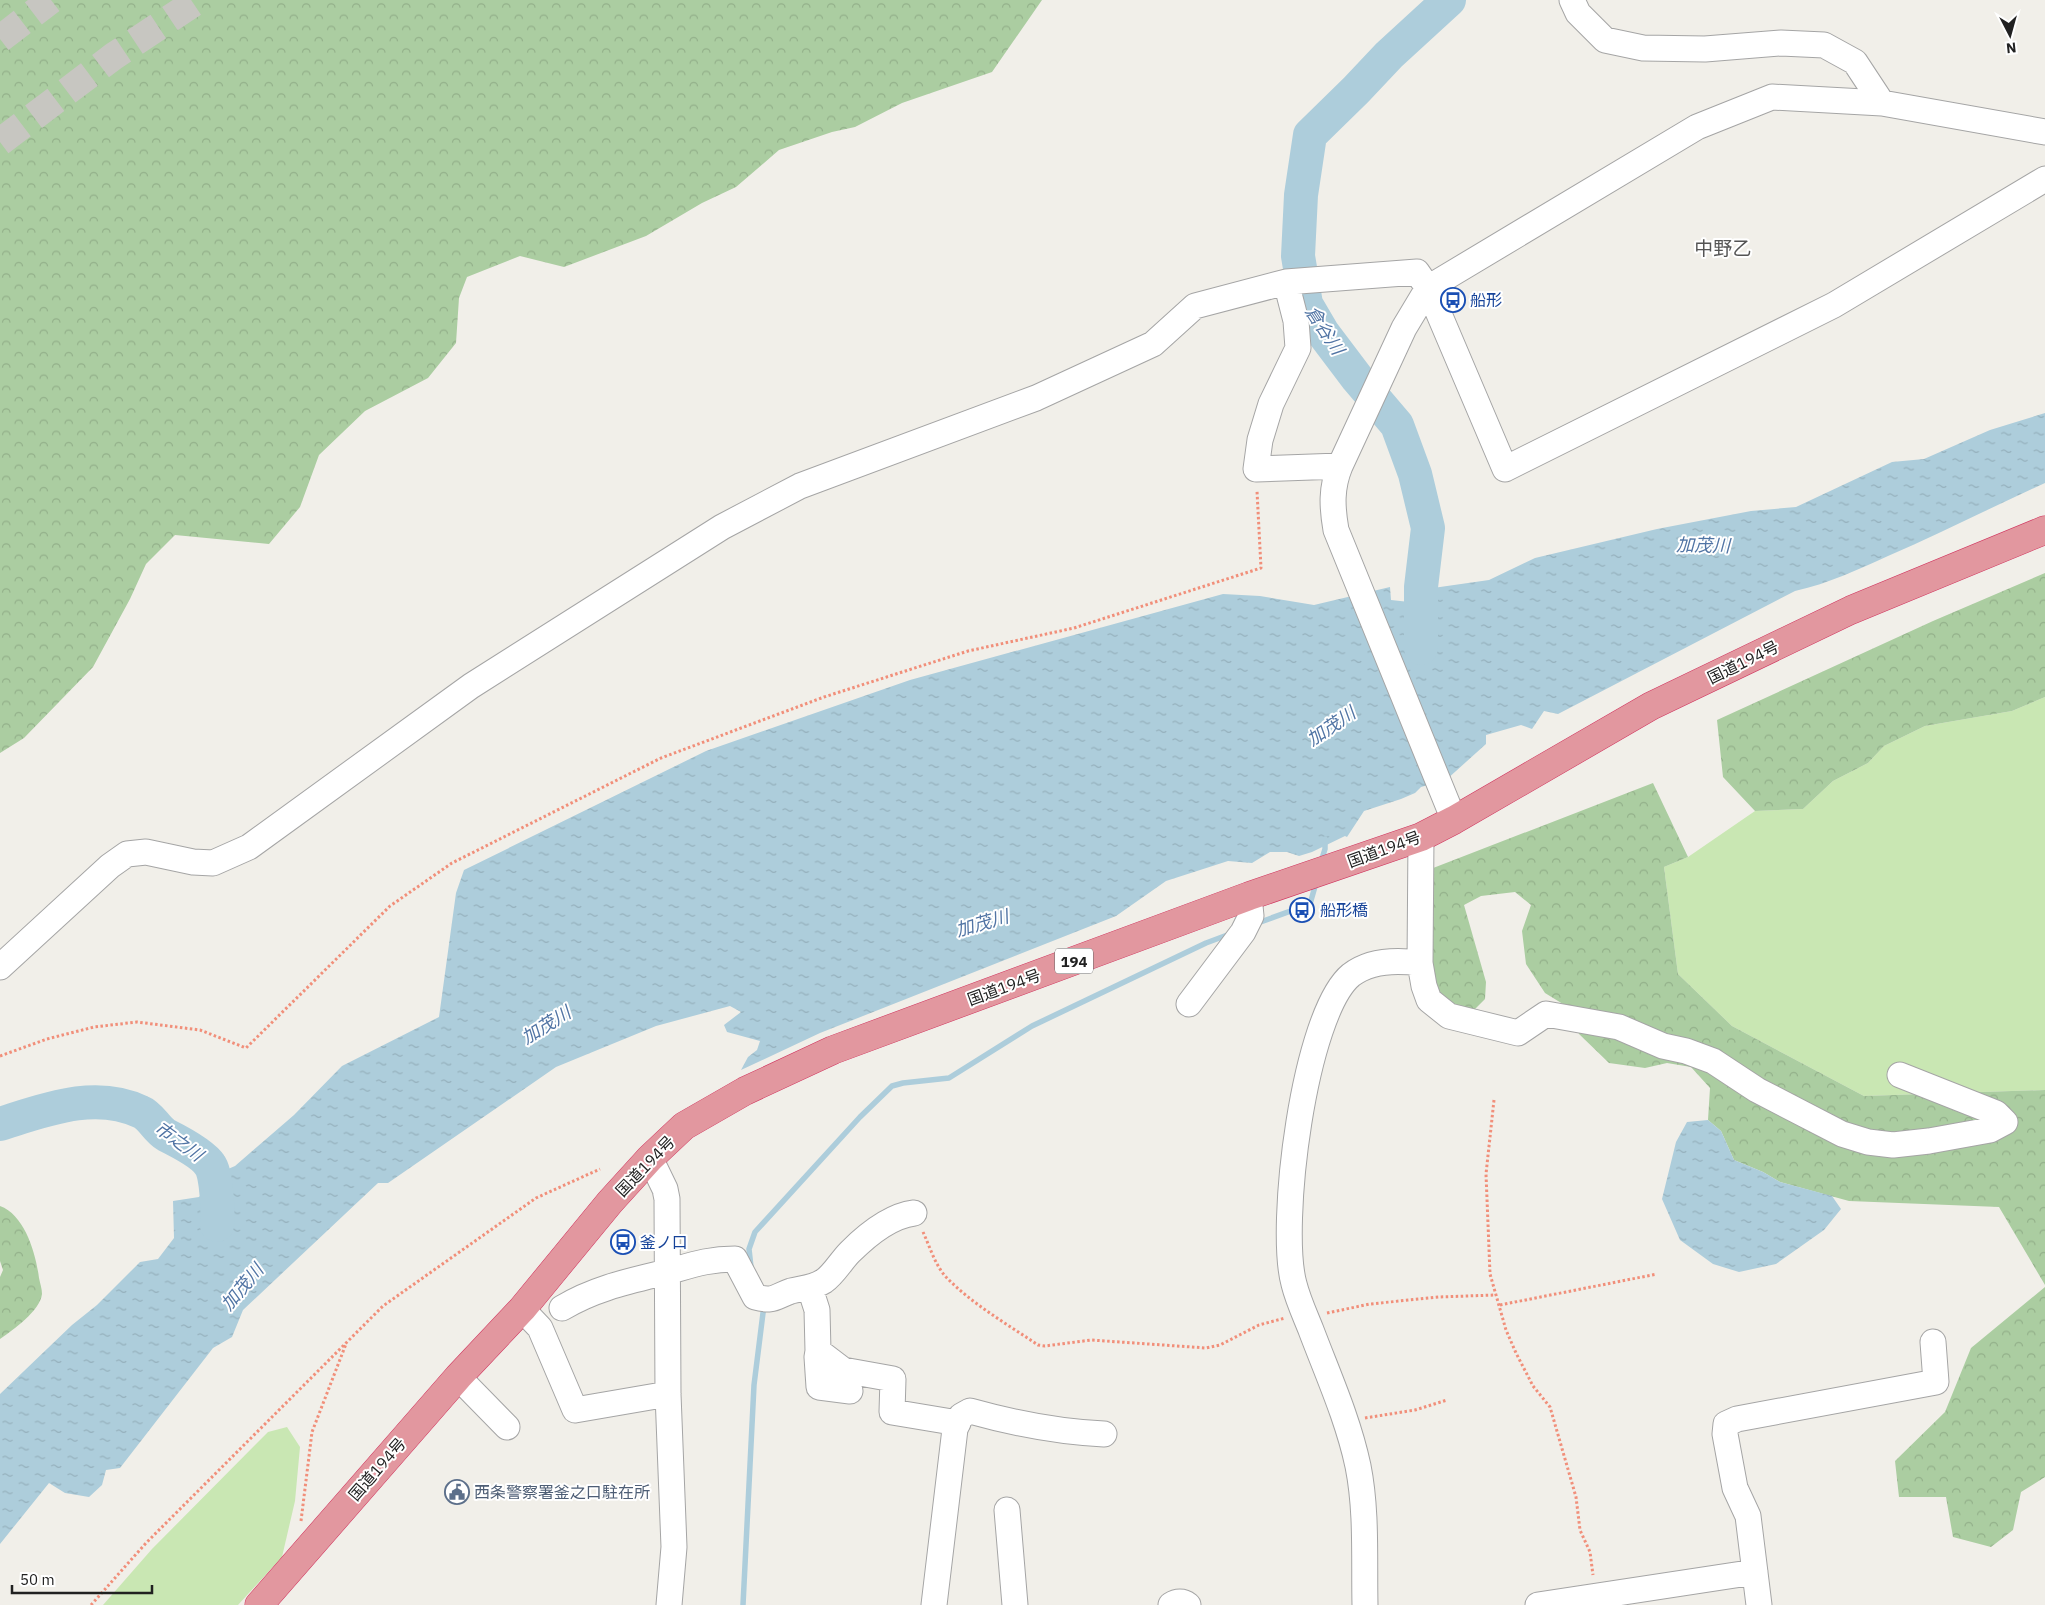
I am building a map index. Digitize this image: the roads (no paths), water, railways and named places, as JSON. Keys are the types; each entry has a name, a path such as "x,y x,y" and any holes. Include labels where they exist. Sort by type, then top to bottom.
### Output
{"highway":[{"name":"国道194号","path":"258,1605 458,1377 522,1309 610,1202 650,1158 684,1126 745,1091 833,1050 1249,896 1421,837 1451,812 1651,706 1850,610 2045,530"}],"street":[{"path":"1572,0 1578,14 1606,40 1643,48 1704,49 1781,43 1824,45 1855,62 1882,103"},
{"path":"1451,812 1336,530 1332,505 1334,483 1340,466 1404,328 1428,288 1706,124 1772,97 1882,103 2045,132"},
{"path":"0,967 110,866 127,854 146,852 193,862 212,863 249,847 471,686 722,527 800,486 1036,398 1153,344 1195,306 1286,282 1418,272 1428,288 1505,469 1834,305 2045,179"},
{"path":"1286,282 1296,321 1298,348 1271,404 1260,440 1256,469 1340,466"},
{"path":"1421,837 1420,963 1424,986 1430,1000 1449,1016 1518,1033 1546,1014 1619,1027 1663,1046 1686,1051 1713,1061 1757,1090 1842,1134 1868,1142 1894,1145 1929,1141 1990,1130 2005,1122 1996,1113 1900,1075"},
{"path":"1189,1004 1243,932 1251,916 1249,896"},
{"path":"1365,1605 1364,1515 1360,1475 1346,1421 1293,1283 1289,1230 1290,1192 1306,1084 1314,1048 1327,1013 1339,990 1352,975 1370,965 1401,961 1420,963"},
{"path":"650,1158 665,1189 667,1199 668,1394 674,1547 669,1605"},
{"path":"562,1308 582,1296 604,1287 713,1259 735,1259 755,1297 769,1301 791,1292 810,1288 826,1280 850,1252 884,1224 901,1215 914,1213"},
{"path":"810,1288 817,1310 819,1387 850,1391"},
{"path":"522,1309 540,1328 575,1410 668,1394"},
{"path":"1759,1605 1748,1516 1736,1488 1725,1434 1726,1424 1736,1419 1936,1382 1933,1342"},
{"path":"818,1352 843,1370 893,1379 892,1412 958,1423"},
{"path":"458,1377 507,1427"},
{"path":"934,1605 955,1429 961,1416 970,1411 1012,1421 1080,1433 1104,1434"},
{"path":"1007,1510 1015,1605"},
{"path":"1538,1605 1755,1572"},
{"path":"1171,1605 1175,1602 1184,1602 1188,1605"}],"water":[{"name":"加茂川","path":"2045,413 2045,483 1854,571 1795,591 1558,714 1544,711 1532,729 1521,725 1486,735 1486,744 1446,780 1421,787 1415,793 1401,799 1364,811 1347,837 1345,836 1312,852 1299,856 1287,852 1270,852 1252,863 1228,861 1166,881 1116,916 820,1033 741,1070 748,1057 757,1050 760,1041 727,1032 724,1025 741,1012 730,1006 656,1026 556,1067 388,1183 378,1183 243,1310 232,1337 213,1348 120,1468 106,1470 102,1485 89,1497 65,1493 49,1483 0,1544 0,1394 72,1325 97,1305 140,1262 158,1259 174,1238 173,1201 199,1197 221,1172 235,1166 294,1115 342,1066 439,1017 456,893 464,870 706,751 910,680 1223,594 1260,596 1314,605 1390,587 1391,600 1428,604 1433,588 1489,580 1535,558 1657,529 1751,511 1796,507 1892,462 1924,459 1990,430"},
{"path":"1708,1120 1721,1131 1734,1160 1763,1172 1780,1182 1832,1196 1841,1209 1824,1230 1776,1264 1739,1272 1713,1264 1680,1240 1662,1199 1676,1142 1687,1122"}],"waterway":[{"name":"倉谷川","path":"1421,648 1421,587 1428,528 1415,474 1397,425 1357,378 1323,333 1306,304 1298,256 1301,195 1310,135 1389,55 1449,0"},
{"path":"1321,862 1325,849 1325,839"},
{"path":"1255,924 1310,904 1316,883"},
{"path":"751,1267 749,1249 755,1232 860,1117 892,1086 949,1078 1032,1026 1206,943 1230,934"},
{"name":"市之川","path":"0,1124 52,1108 88,1102 124,1106 141,1112 148,1116 162,1132 196,1152 210,1165 216,1185 217,1225"},
{"path":"743,1605 754,1385 764,1305"}],"tunnel":[{"path":"0,39 51,0"},
{"path":"0,142 114,56 198,0"}],"place":[{"name":"船形","path":"1453,300"},
{"name":"船形橋","path":"1302,910"},
{"name":"釜ノ口","path":"623,1242"},
{"name":"西条警察署釜之口駐在所","path":"457,1492"}],"district":[{"name":"中野乙","path":"1723,248"}]}
